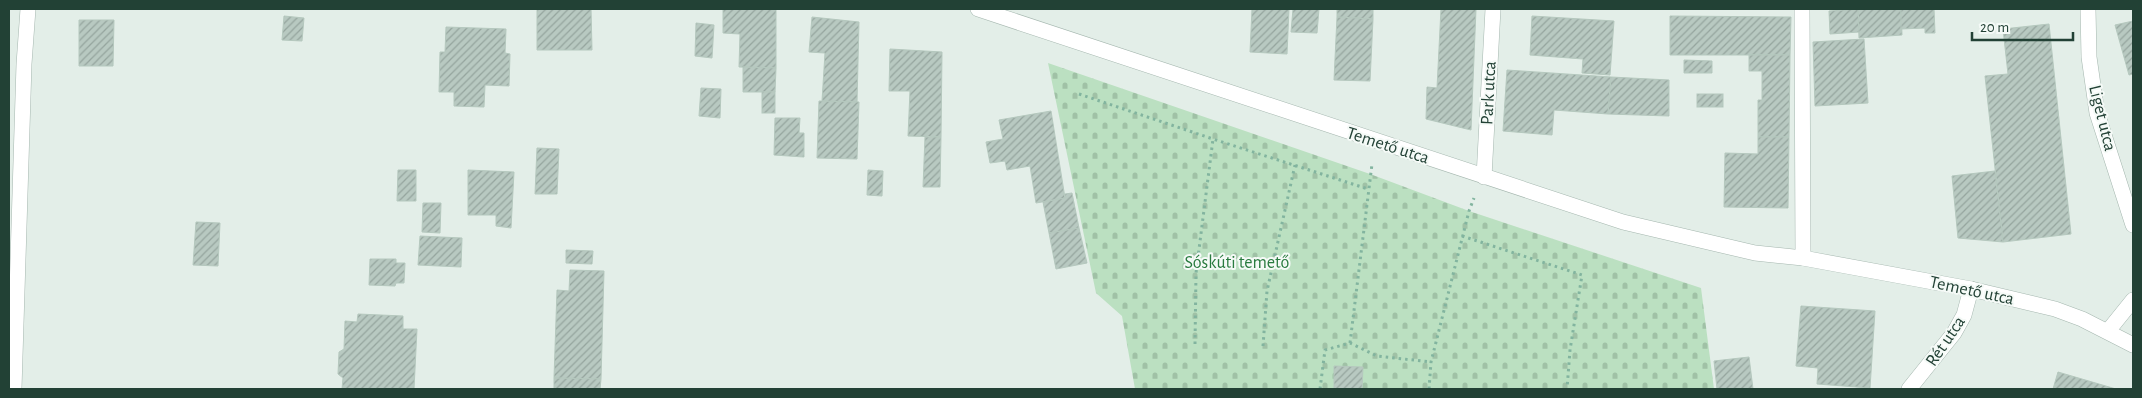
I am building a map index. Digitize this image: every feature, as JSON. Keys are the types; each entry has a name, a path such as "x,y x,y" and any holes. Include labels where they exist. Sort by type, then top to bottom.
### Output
{"street":[{"path":"14,389 24,74 28,9"},
{"name":"Temető utca","path":"978,9 1624,222 1755,253 1803,258 1971,288 2055,309 2082,319 2133,345"},
{"name":"Park utca","path":"1484,177 1493,9"},
{"path":"1802,9 1803,258"},
{"name":"Liget utca","path":"2088,9 2089,57 2097,113 2133,225"},
{"name":"Rét utca","path":"1909,389 1954,333 1964,315 1971,288"},
{"path":"2108,331 2133,300"}],"path":[{"path":"1079,94 1368,189"},
{"path":"1195,344 1196,273 1213,139"},
{"path":"1350,344 1368,189 1378,142"},
{"path":"1263,346 1267,291 1295,166"},
{"path":"1429,389 1431,362 1462,236 1469,211 1484,177"},
{"path":"1462,236 1582,275 1570,350 1567,389"},
{"path":"1320,389 1325,350 1350,344 1377,356 1431,362"}],"green space":[{"name":"Sóskúti temető","path":"1048,63 1370,174 1469,211 1701,288 1714,389 1135,389 1122,316 1096,293"}],"building":[{"path":"537,9 591,9 592,50 537,50"},
{"path":"723,9 776,9 776,68 739,67 740,34 723,33"},
{"path":"1252,9 1289,9 1287,54 1250,52"},
{"path":"1293,9 1319,9 1317,33 1291,32"},
{"path":"1337,9 1373,9 1373,19 1337,17"},
{"path":"1441,9 1476,9 1471,130 1426,119 1427,87 1437,88"},
{"path":"1858,9 1901,9 1902,35 1859,38"},
{"path":"1858,9 1859,32 1830,34 1829,11"},
{"path":"1901,9 1934,9 1935,33 1925,33 1925,28 1901,29"},
{"path":"284,16 304,18 302,41 282,40"},
{"path":"1532,16 1614,21 1610,75 1582,73 1583,59 1530,55"},
{"path":"1670,16 1791,17 1790,55 1670,55"},
{"path":"812,17 859,22 857,102 822,101 825,53 809,52"},
{"path":"1337,17 1373,19 1370,81 1334,80"},
{"path":"79,20 114,20 113,66 79,66"},
{"path":"2133,21 2133,74 2129,75 2115,25"},
{"path":"696,23 714,25 712,58 695,56"},
{"path":"2049,24 2071,234 2003,242 1985,76 2008,74 2003,29"},
{"path":"446,27 506,29 505,53 510,54 509,86 485,85 484,107 454,106 454,92 439,92 440,52 445,52"},
{"path":"1864,39 1868,103 1815,106 1813,42"},
{"path":"890,49 942,52 941,137 908,136 910,91 889,91"},
{"path":"1749,55 1790,55 1789,137 1758,137 1758,100 1762,100 1762,71 1749,71"},
{"path":"1684,60 1712,61 1712,73 1684,73"},
{"path":"743,67 776,68 775,92 743,92"},
{"path":"1507,70 1611,77 1608,114 1554,110 1552,135 1503,131"},
{"path":"1611,77 1669,80 1669,116 1608,114"},
{"path":"701,88 721,89 720,118 699,116"},
{"path":"762,92 775,92 775,113 762,113"},
{"path":"1697,94 1723,94 1723,107 1697,107"},
{"path":"819,101 859,102 857,159 817,158"},
{"path":"1051,111 1065,198 1036,203 1030,166 1007,170 1005,161 990,163 986,142 1003,139 999,120"},
{"path":"775,118 800,118 799,133 804,133 804,157 774,155"},
{"path":"925,137 941,137 940,187 923,187"},
{"path":"1758,137 1789,137 1788,208 1724,207 1725,153 1758,154"},
{"path":"537,148 559,149 557,194 535,194"},
{"path":"398,170 416,170 416,201 397,201"},
{"path":"468,170 514,172 511,228 496,226 496,215 468,215"},
{"path":"868,170 883,171 882,196 867,195"},
{"path":"1995,171 2003,242 1958,238 1952,176"},
{"path":"1072,193 1079,228 1049,233 1043,202 1065,198 1065,194"},
{"path":"423,203 441,203 440,233 422,232"},
{"path":"196,222 220,223 218,266 193,265"},
{"path":"1079,228 1087,263 1056,269 1049,233"},
{"path":"420,236 462,238 461,267 418,265"},
{"path":"566,250 593,251 592,264 566,263"},
{"path":"370,259 396,259 396,263 405,263 404,283 396,283 395,286 369,285"},
{"path":"570,270 604,271 601,379 554,378 557,290 569,291"},
{"path":"1801,306 1875,311 1870,388 1817,384 1818,368 1796,366"},
{"path":"358,314 403,316 403,329 417,329 414,389 342,389 343,378 338,374 339,352 344,349 345,321 357,322"},
{"path":"1749,357 1753,389 1717,389 1714,361"},
{"path":"1334,366 1363,367 1362,389 1334,389"},
{"path":"2058,372 2116,389 2053,389"},
{"path":"554,378 601,379 600,389 554,389"}]}
